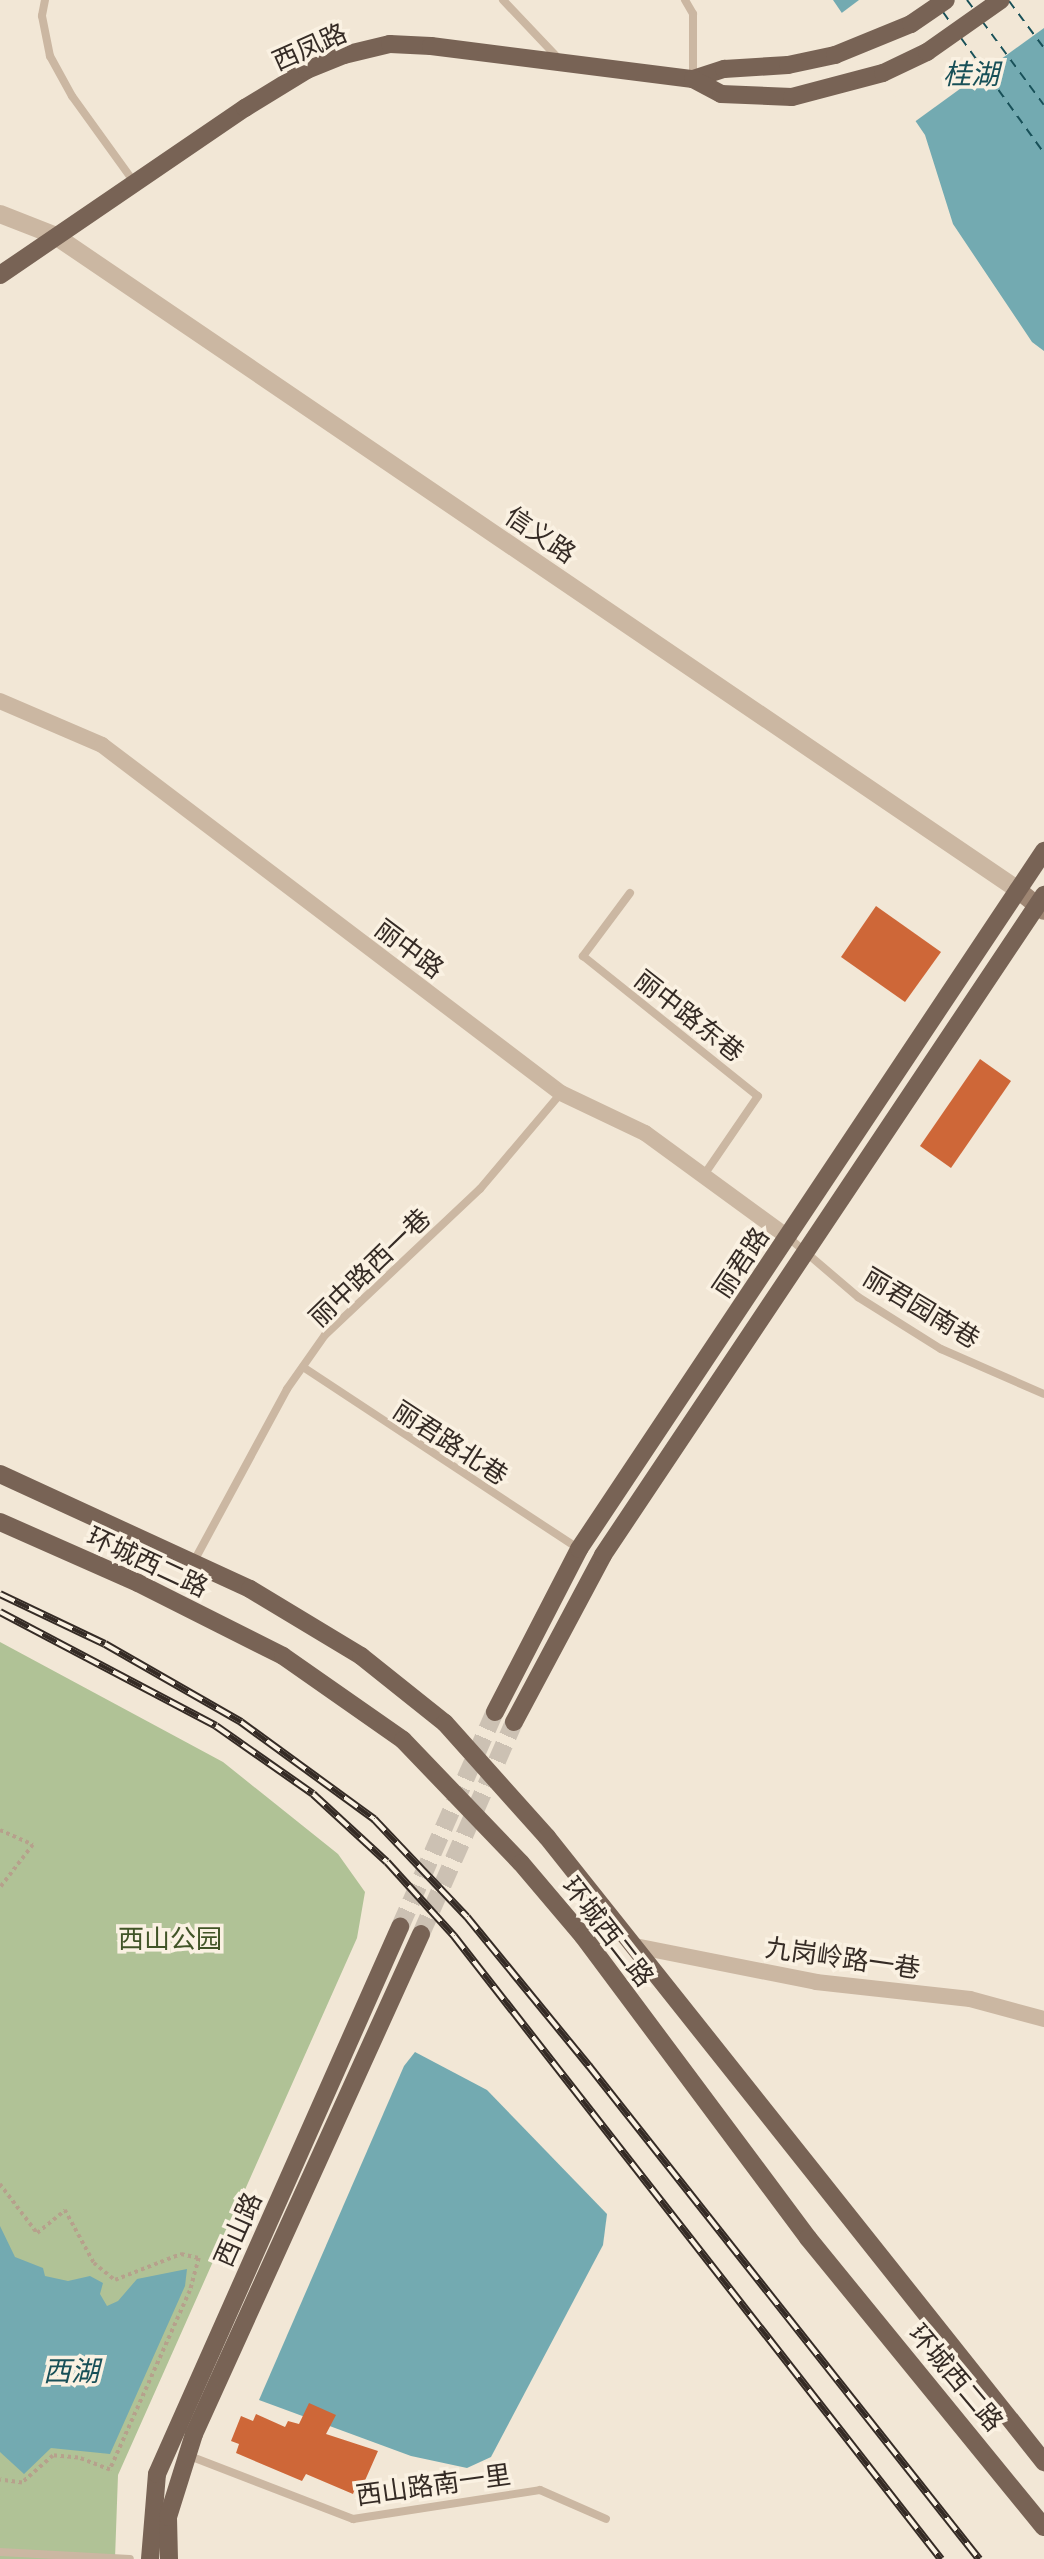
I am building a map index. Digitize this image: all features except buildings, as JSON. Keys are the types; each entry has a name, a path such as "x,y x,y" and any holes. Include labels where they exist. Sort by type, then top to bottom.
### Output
{"main road":[{"name":"西凤路","path":"693,79 724,69 788,65 835,55 911,24 946,0"},
{"name":"西凤路","path":"0,275 54,235 307,70 344,55 390,44 693,79 721,94 756,98 792,97 844,86 927,52 1001,0"},
{"name":"丽君路","path":"495,1712 579,1549 1044,852"},
{"name":"信义路","path":"1018,890 1042,904"},
{"name":"丽君路","path":"514,1722 603,1555 808,1254 834,1208 1042,904"},
{"name":"环城西二路","path":"0,1474 85,1510 192,1564 250,1589 361,1656 445,1723 547,1837 1044,2462"},
{"name":"环城西二路","path":"0,1522 138,1583 283,1656 403,1740 521,1863 583,1936 808,2238 1044,2527"},
{"name":"西山路","path":"150,2559 157,2474 400,1927"},
{"name":"西山路","path":"169,2559 168,2517 187,2455 421,1934"}],"street":[{"name":"信义路","path":"0,215 54,235 1018,890"},
{"name":"丽中路","path":"1,704 102,745 561,1093 645,1133 789,1238"},
{"name":"九岗岭路一巷","path":"635,1946 816,1982 970,1999 1044,2019"}],"lane":[{"path":"45,0 42,16 50,56 72,96 134,182"},
{"path":"503,0 563,62"},
{"path":"685,0 693,14 693,79"},
{"name":"丽中路东巷","path":"630,893 583,956 758,1096 704,1175"},
{"name":"丽中路西一巷","path":"192,1564 303,1367 325,1335 480,1189 561,1093"},
{"name":"丽君园南巷","path":"789,1238 858,1297 941,1349 1044,1395"},
{"name":"丽君路北巷","path":"303,1367 579,1549"},
{"name":"西山路南一里","path":"187,2455 353,2519 540,2490 606,2519"},
{"path":"0,2552 130,2559"}],"path":[{"path":"0,1830 33,1845 0,1888"},
{"path":"0,2184 37,2234 65,2210 94,2263 115,2280 180,2254 199,2258 190,2291 110,2470 78,2458 52,2456 22,2483 0,2480"}],"green space":[{"name":"西山公园","path":"0,1642 223,1762 338,1854 365,1892 357,1938 118,2475 115,2559 0,2559"}],"water":[{"name":"桂湖","path":"833,0 1044,0 1044,351 1032,342 953,224 925,135"},
{"path":"415,2052 487,2090 607,2214 603,2245 491,2457 467,2468 411,2456 259,2400 404,2066"},
{"name":"西湖","path":"0,2226 15,2257 43,2268 45,2276 68,2281 90,2276 103,2283 100,2294 107,2306 118,2301 137,2279 187,2269 185,2286 110,2454 51,2448 24,2474 0,2452"}],"pier":[{"path":"859,0 1044,0 1044,28 913,123 839,15"}],"ferry route":[{"path":"967,0 973,8"},
{"path":"1009,1 1044,48"},
{"path":"943,12 952,25"},
{"path":"982,21 1044,105"},
{"path":"961,38 1044,153"}],"tunnel":[{"path":"400,1927 495,1712"},
{"path":"421,1934 514,1722"}],"railway":[{"path":"0,1594 105,1644 241,1722 374,1819 467,1917 589,2066 979,2559"},
{"path":"0,1612 216,1726 313,1794 387,1862 454,1936 941,2559"}]}
